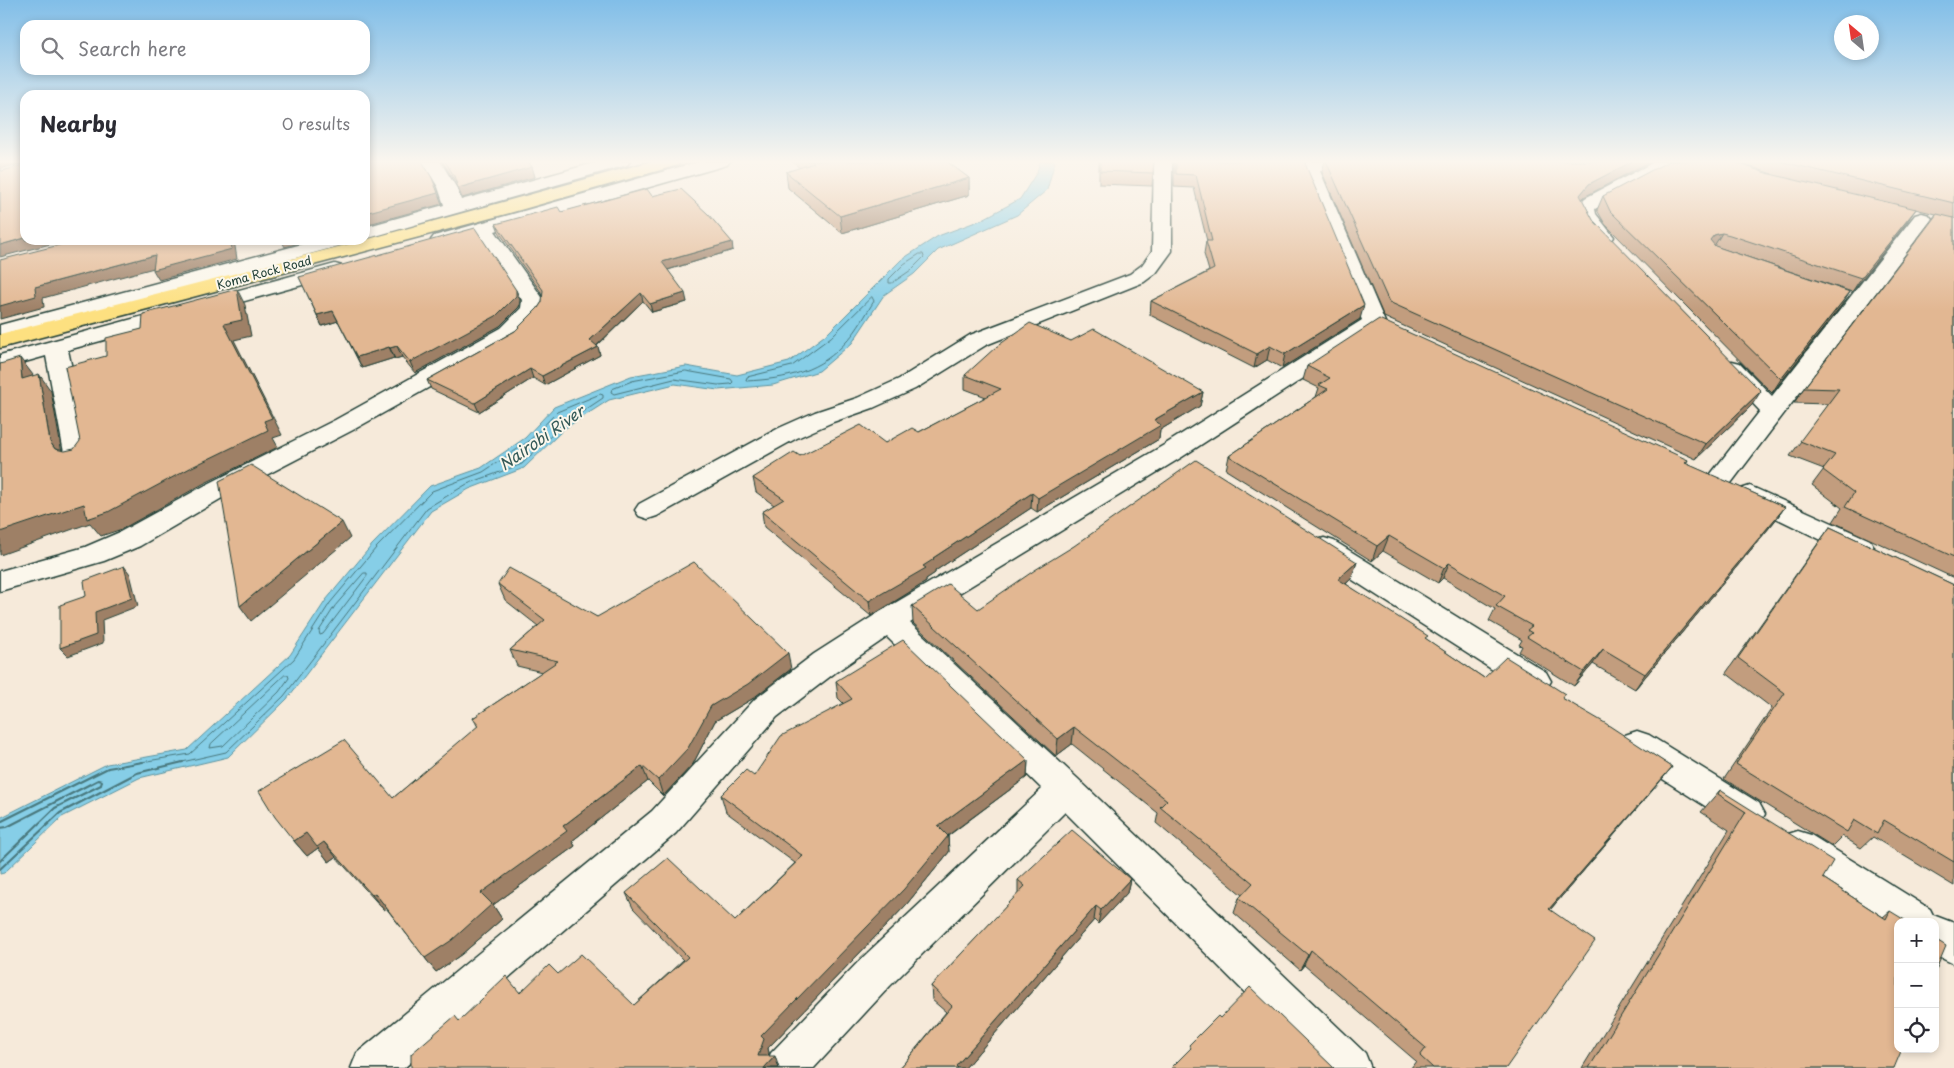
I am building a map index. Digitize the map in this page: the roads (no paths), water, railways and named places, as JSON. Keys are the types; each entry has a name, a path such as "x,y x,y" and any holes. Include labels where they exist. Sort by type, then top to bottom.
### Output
{"main road":[{"name":"Koma Rock Road","path":"370,244 496,211"},
{"name":"Koma Rock Road","path":"0,341 366,245"}],"street":[{"path":"370,232 448,211"},
{"path":"0,362 192,311 545,211"},
{"path":"648,510 788,433 824,417 865,403 907,384 978,340 1137,278 1149,269 1162,251 1162,211"},
{"path":"372,1068 664,822 766,708 825,663 890,621 1185,459 1383,326 1330,211"},
{"path":"1586,211 1595,228 1616,249"},
{"path":"1882,558 1710,477 1773,410 1848,299 1921,219"},
{"path":"0,581 94,554 130,539 213,492 344,425 509,333 532,310 533,300 484,228"},
{"path":"0,332 321,245"},
{"path":"56,348 78,458"},
{"path":"1718,354 1773,410"},
{"path":"1297,530 1555,694"},
{"path":"890,621 1065,788 1350,1068"},
{"path":"1614,731 1911,918"},
{"path":"786,1068 876,972 1065,788"},
{"path":"1939,936 1954,945"}],"water":[{"name":"Nairobi River","path":"998,211 1022,211 1017,215 938,250 914,274 884,295 852,343 819,371 773,385 718,390 675,384 609,400 564,429 524,468 469,489 431,511 287,699 228,757 139,778 62,817 4,873 0,874 0,818 107,764 187,750 290,655 326,600 372,545 430,486 481,468 525,438 554,407 631,376 686,366 737,375 789,362 828,333 901,260 938,236 981,220"}]}
